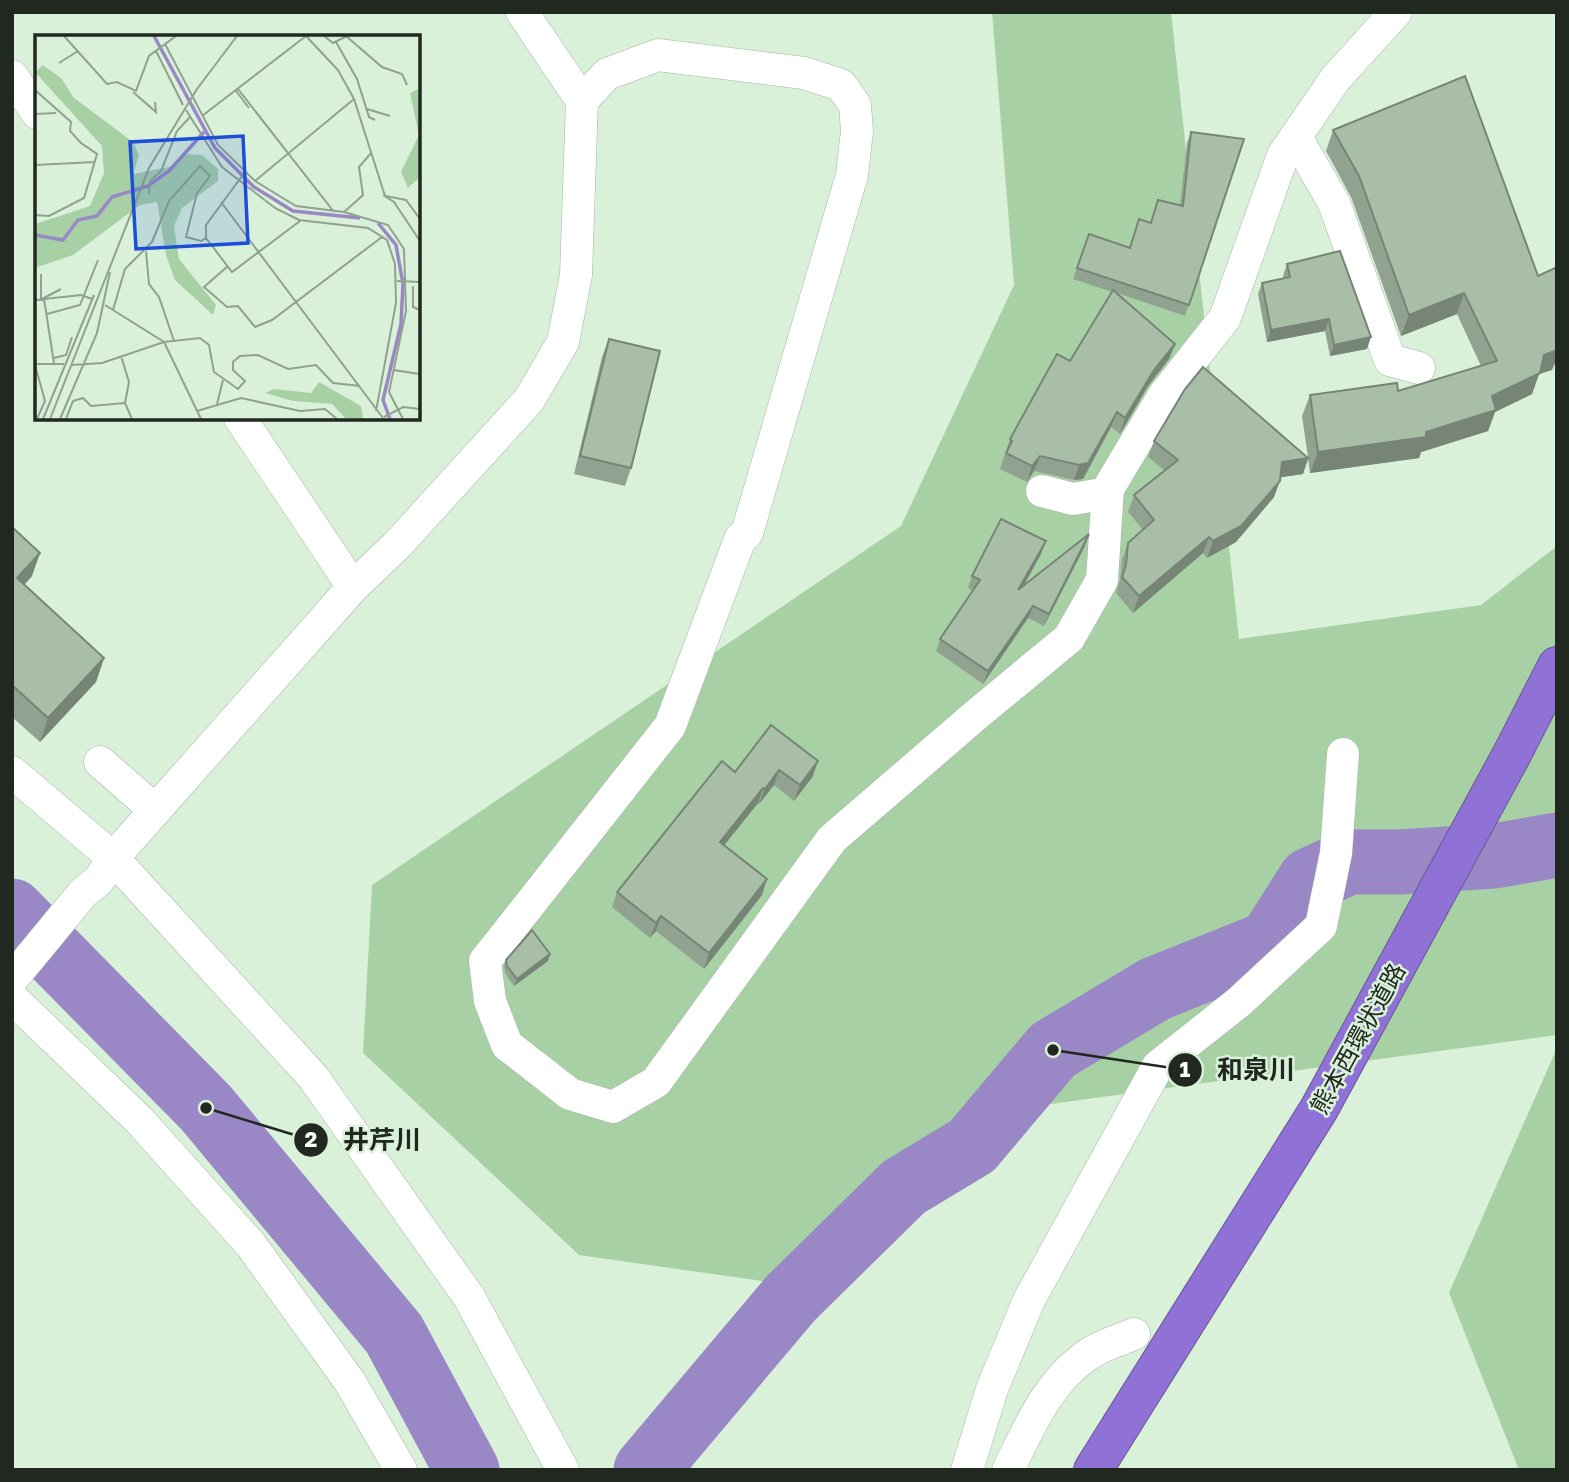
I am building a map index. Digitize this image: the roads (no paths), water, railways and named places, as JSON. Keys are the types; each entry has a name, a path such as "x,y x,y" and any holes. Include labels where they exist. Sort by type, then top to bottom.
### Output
{"highway":[{"name":"熊本西環状道路","path":"1093,1470 1319,1109 1513,754 1557,666"}],"street":[{"path":"13,979 83,893 99,880 113,858 353,586 398,544 529,400 563,342 576,275 582,101 522,12"},
{"path":"582,101 607,74 658,55 804,73 841,85 855,104 857,131 852,174 747,533 740,539 670,726 485,961 490,1001 507,1045 570,1094 613,1107 656,1082 832,839 1069,638 1102,580 1108,489 1164,395 1225,318 1283,155 1336,78 1396,12"},
{"path":"12,76 35,110"},
{"path":"1296,136 1334,203 1390,360 1419,368"},
{"path":"241,420 353,586"},
{"path":"1042,491 1073,499 1108,494"},
{"path":"967,1470 992,1389 1029,1300 1158,1066 1238,1002 1321,926 1336,853 1343,754"},
{"path":"100,762 155,810"},
{"path":"12,772 113,858 313,1077 469,1297 563,1470"},
{"path":"12,998 140,1121 251,1245 350,1382 401,1470"},
{"path":"1007,1470 1056,1382 1090,1353 1134,1334"}],"waterway":[{"path":"646,1470 791,1298 904,1187 972,1146 1053,1050 1155,989 1270,943 1310,880 1349,862 1494,856 1557,845"},
{"path":"12,911 206,1108 394,1334 467,1470"}],"place":[{"name":"和泉川","path":"1053,1050"},
{"name":"井芹川","path":"206,1108"}]}
